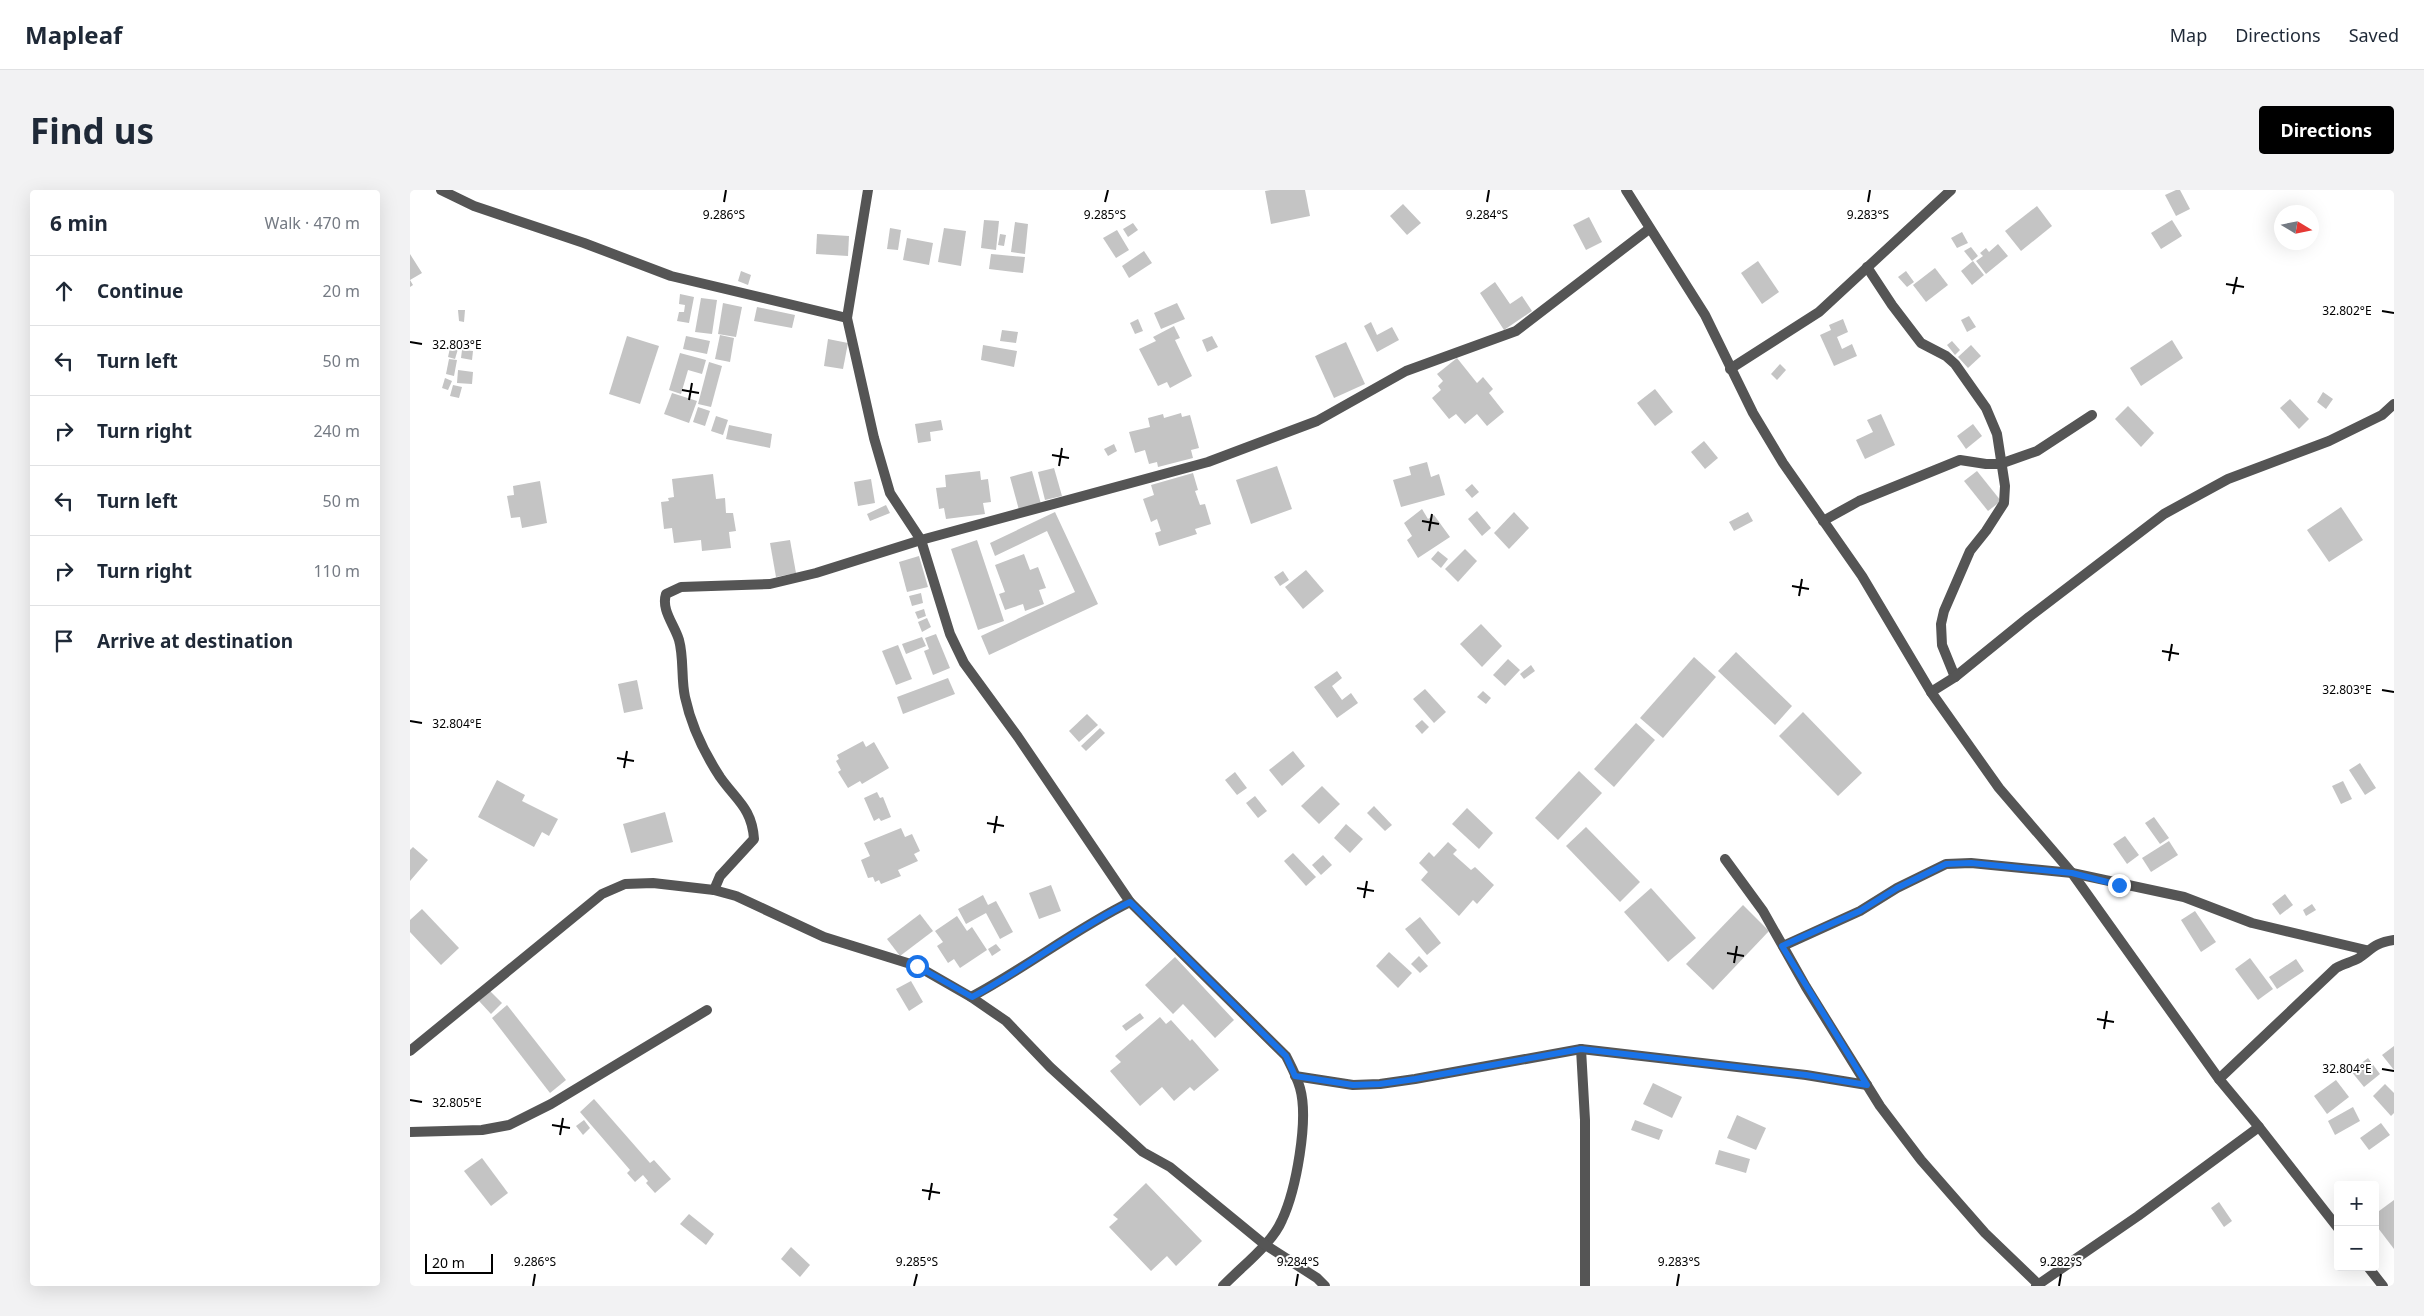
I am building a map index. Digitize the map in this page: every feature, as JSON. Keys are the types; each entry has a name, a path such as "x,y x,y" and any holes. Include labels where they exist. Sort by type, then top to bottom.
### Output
{"street":[{"path":"441,190 474,206 584,243 671,276 847,318"},
{"path":"868,190 847,318 874,438 890,493 921,540 950,634 964,663 1018,737 1130,902 1286,1056 1300,1089 1303,1124 1295,1177 1282,1221 1264,1244 1223,1286"},
{"path":"1626,190 1705,315 1730,369 1782,463 1862,576 1931,692 1999,788 2072,873 2219,1079 2336,1226"},
{"path":"1730,369 1819,312 1951,190"},
{"path":"714,890 720,876 754,839 753,825 746,809 721,778 701,744 685,697 679,641 663,604 666,594 681,587 770,584 816,573 921,540 1208,462 1317,422 1406,371 1516,331 1649,229"},
{"path":"1867,267 1892,305 1921,343 1946,356 1955,364 1986,408 1997,434 2000,464 2005,486 2004,503 1970,551 1944,611 1940,633 1954,678"},
{"path":"1931,692 1954,678 2029,617 2164,514 2228,479 2329,441 2382,415 2394,404"},
{"path":"1823,521 1859,502 1960,460 2000,464 2037,451 2092,415"},
{"path":"1725,859 1763,911 1782,946 1867,1085 1920,1160 1985,1233 2038,1285 2138,1216 2259,1127"},
{"path":"1782,946 1860,911 1897,888 1946,864 1971,863 2072,873 2184,897 2252,923 2366,950"},
{"path":"410,1050 602,894 625,884 653,882 714,890 736,896 824,937 917,966 972,997 1006,1020 1050,1067 1143,1152 1184,1177 1264,1244 1317,1278 1325,1286"},
{"path":"972,997 1005,979 1109,912 1130,902"},
{"path":"2219,1079 2336,968 2359,958 2366,950 2382,942 2394,940"},
{"path":"410,1132 482,1130 510,1125 551,1104 707,1010"},
{"path":"1295,1076 1353,1085 1380,1084 1581,1049 1777,1072 1867,1085"},
{"path":"1581,1049 1585,1120 1585,1286"},
{"path":"2371,1271 2383,1286"}],"building":[{"path":"1305,190 1310,216 1271,224 1265,191"},
{"path":"2180,190 2190,209 2176,216 2165,195"},
{"path":"1403,204 1421,223 1407,235 1390,216"},
{"path":"2037,206 2052,226 2021,251 2005,231"},
{"path":"1589,217 1602,242 1586,250 1573,225"},
{"path":"984,220 999,221 996,250 981,248"},
{"path":"2172,220 2182,236 2161,249 2151,233"},
{"path":"1015,222 1028,224 1025,254 1011,252"},
{"path":"1133,223 1138,230 1128,237 1123,229"},
{"path":"890,228 901,230 898,250 887,249"},
{"path":"944,228 966,231 961,266 938,262"},
{"path":"1117,230 1129,250 1116,258 1103,238"},
{"path":"1962,232 1968,243 1957,248 1951,238"},
{"path":"817,234 849,236 848,256 816,254"},
{"path":"1000,234 1006,235 1004,246 998,245"},
{"path":"907,238 933,243 929,265 903,260"},
{"path":"1998,244 2008,256 1986,274 1976,261 1983,256 1980,253 1986,248 1989,252"},
{"path":"1971,247 1978,256 1972,261 1964,251"},
{"path":"1144,251 1152,263 1129,278 1122,266"},
{"path":"410,254 422,273 410,280"},
{"path":"991,254 1025,257 1023,273 989,269"},
{"path":"1758,261 1779,292 1762,304 1741,273"},
{"path":"1973,261 1984,275 1972,285 1961,271"},
{"path":"1935,268 1948,285 1926,302 1913,285"},
{"path":"741,271 751,275 748,285 738,281"},
{"path":"1906,271 1914,282 1907,287 1898,277"},
{"path":"1495,282 1510,304 1522,296 1532,311 1504,330 1480,293"},
{"path":"680,294 694,297 689,323 677,321 679,312 684,312 685,305 679,304"},
{"path":"701,298 717,300 712,334 695,332"},
{"path":"723,303 742,307 736,337 718,334"},
{"path":"1177,303 1185,319 1161,329 1154,313"},
{"path":"757,307 795,315 792,328 754,321"},
{"path":"458,310 465,310 464,322 459,321"},
{"path":"1969,316 1976,327 1967,332 1961,320"},
{"path":"1138,319 1143,331 1135,334 1130,323"},
{"path":"1843,319 1848,332 1837,337 1842,349 1852,344 1857,356 1834,366 1820,335 1831,330 1829,325"},
{"path":"1371,322 1377,335 1392,327 1399,340 1377,352 1364,326"},
{"path":"1174,326 1180,338 1175,340 1192,376 1170,388 1167,382 1158,386 1139,349 1156,341 1153,337"},
{"path":"1002,330 1018,332 1016,343 1000,341"},
{"path":"720,335 734,338 730,362 715,359"},
{"path":"627,336 659,346 640,404 609,394"},
{"path":"686,336 710,341 707,354 683,349"},
{"path":"1212,336 1218,347 1207,352 1202,340"},
{"path":"828,339 848,343 843,369 824,366"},
{"path":"2172,340 2183,358 2141,386 2130,368"},
{"path":"1952,341 1960,350 1955,355 1947,345"},
{"path":"1346,342 1365,384 1334,398 1315,356"},
{"path":"983,345 1017,351 1014,367 981,360"},
{"path":"1971,345 1981,356 1968,368 1958,357"},
{"path":"450,348 458,349 455,359 448,357"},
{"path":"462,350 473,351 472,360 461,358"},
{"path":"680,353 706,360 702,374 688,370 681,394 669,390"},
{"path":"1457,358 1477,383 1483,377 1493,389 1489,393 1504,412 1487,426 1477,414 1465,424 1456,414 1449,419 1432,398 1441,390 1438,386 1443,381 1437,374"},
{"path":"449,359 457,360 454,376 446,374"},
{"path":"709,362 722,366 711,407 698,404"},
{"path":"1780,364 1786,370 1777,380 1771,374"},
{"path":"458,370 473,372 472,384 457,383"},
{"path":"445,378 452,381 448,390 442,388"},
{"path":"453,385 462,387 459,398 450,396"},
{"path":"1655,389 1673,412 1655,426 1637,403"},
{"path":"2323,392 2333,399 2326,409 2317,402"},
{"path":"672,393 697,401 689,423 664,414"},
{"path":"2290,399 2309,419 2299,429 2280,408"},
{"path":"2128,406 2154,433 2141,447 2115,419"},
{"path":"698,407 710,411 705,426 693,422"},
{"path":"1181,413 1182,417 1190,415 1199,448 1191,450 1193,458 1158,467 1157,462 1149,464 1145,450 1135,453 1129,432 1150,427 1148,418 1163,414 1164,418"},
{"path":"1881,414 1895,445 1865,459 1856,440 1873,432 1867,420"},
{"path":"716,416 728,420 723,435 711,431"},
{"path":"941,420 943,430 930,432 931,441 918,443 915,424"},
{"path":"1973,424 1982,436 1966,449 1957,436"},
{"path":"729,425 772,434 770,448 726,439"},
{"path":"1704,441 1718,458 1705,469 1691,452"},
{"path":"1114,444 1117,451 1108,456 1104,449"},
{"path":"1427,462 1431,477 1439,474 1445,495 1401,507 1393,480 1411,475 1409,467"},
{"path":"1277,466 1292,509 1251,524 1236,480"},
{"path":"1054,468 1062,496 1045,500 1038,472"},
{"path":"980,471 981,480 988,479 991,502 983,503 985,514 946,519 944,508 939,509 936,488 946,487 945,475"},
{"path":"1032,471 1041,504 1019,510 1010,477"},
{"path":"1977,471 2001,501 1988,511 1964,481"},
{"path":"1193,473 1198,490 1195,491 1200,505 1205,504 1211,524 1195,529 1197,534 1159,546 1155,533 1161,531 1157,519 1151,522 1143,499 1154,495 1151,485"},
{"path":"713,474 716,499 725,498 726,513 733,513 736,531 729,532 731,548 702,551 701,540 674,543 672,528 664,529 661,502 669,501 668,498 674,497 672,479"},
{"path":"871,479 875,503 858,506 854,482"},
{"path":"540,481 547,523 522,528 520,517 511,518 507,496 514,495 513,486"},
{"path":"1472,484 1479,492 1472,498 1465,490"},
{"path":"886,505 890,513 870,521 867,514"},
{"path":"2341,507 2363,540 2329,562 2307,530"},
{"path":"1422,509 1428,519 1434,515 1450,537 1418,558 1407,540 1412,536 1404,523"},
{"path":"1477,511 1491,528 1482,536 1468,519"},
{"path":"1055,512 1098,604 989,655 981,636 1075,592 1047,531 995,556 990,543"},
{"path":"1514,512 1529,528 1509,549 1494,533"},
{"path":"1748,512 1753,521 1734,531 1729,522"},
{"path":"790,540 796,573 776,577 770,543"},
{"path":"977,540 1004,621 978,630 951,549"},
{"path":"1465,549 1477,561 1458,582 1445,569"},
{"path":"1438,551 1448,559 1441,568 1431,559"},
{"path":"1024,554 1030,570 1038,567 1046,588 1039,590 1044,604 1025,611 1023,604 1005,610 999,594 1005,592 995,565"},
{"path":"919,556 928,587 907,592 899,562"},
{"path":"1306,570 1324,591 1303,609 1285,587"},
{"path":"1283,571 1289,580 1280,586 1274,577"},
{"path":"921,593 923,603 912,606 909,596"},
{"path":"924,609 926,616 918,619 915,612"},
{"path":"927,618 931,627 922,632 918,622"},
{"path":"1481,624 1502,646 1482,667 1460,644"},
{"path":"936,634 950,668 933,675 924,651 929,649 925,638"},
{"path":"922,637 926,646 906,654 902,644"},
{"path":"898,645 912,679 896,685 882,651"},
{"path":"1736,652 1792,706 1775,725 1718,671"},
{"path":"1694,657 1716,677 1663,738 1640,718"},
{"path":"1508,659 1520,670 1505,686 1493,675"},
{"path":"1531,665 1535,671 1524,679 1520,674"},
{"path":"1337,671 1342,678 1332,686 1342,700 1351,693 1358,703 1337,718 1314,687"},
{"path":"948,678 955,694 903,714 897,697"},
{"path":"637,680 643,709 624,713 618,684"},
{"path":"1425,689 1446,712 1434,723 1413,699"},
{"path":"1483,691 1491,698 1486,704 1477,697"},
{"path":"1803,712 1862,773 1838,796 1779,736"},
{"path":"1087,714 1098,725 1079,742 1069,731"},
{"path":"1422,720 1429,727 1422,734 1415,726"},
{"path":"1636,723 1655,740 1614,787 1594,769"},
{"path":"1100,728 1105,733 1086,751 1081,746"},
{"path":"863,741 866,747 874,742 889,768 862,784 860,781 848,788 838,772 841,770 836,761 839,759 837,755"},
{"path":"1293,751 1305,766 1282,786 1269,770"},
{"path":"2360,763 2376,788 2365,795 2349,770"},
{"path":"1579,771 1602,793 1558,840 1535,818"},
{"path":"1235,772 1247,788 1237,795 1225,780"},
{"path":"497,780 525,795 522,801 558,819 549,836 542,832 534,847 478,817"},
{"path":"2343,781 2352,799 2341,804 2332,786"},
{"path":"1322,786 1340,804 1319,824 1301,806"},
{"path":"877,792 880,798 883,797 891,817 881,821 879,818 874,821 864,798"},
{"path":"1255,796 1267,811 1258,818 1246,803"},
{"path":"1374,806 1392,825 1385,831 1367,813"},
{"path":"1467,808 1493,833 1479,849 1452,824"},
{"path":"665,812 673,842 631,853 623,824"},
{"path":"2154,817 2169,838 2160,844 2145,823"},
{"path":"1346,824 1363,839 1350,853 1334,838"},
{"path":"1586,827 1640,882 1620,902 1566,846"},
{"path":"901,828 905,837 912,834 920,851 914,854 918,861 898,870 901,876 881,884 879,880 875,882 873,877 868,878 861,860 870,856 864,843"},
{"path":"2125,836 2139,855 2127,864 2113,844"},
{"path":"2169,841 2178,855 2151,872 2142,858"},
{"path":"1448,842 1457,850 1453,854 1471,870 1475,867 1494,885 1477,904 1473,900 1459,916 1421,880 1428,872 1419,863 1429,852 1434,857"},
{"path":"413,847 428,860 410,881 410,850"},
{"path":"1293,853 1316,877 1306,886 1284,861"},
{"path":"1323,855 1332,865 1321,875 1312,865"},
{"path":"1051,885 1061,911 1039,919 1029,893"},
{"path":"1651,888 1696,938 1668,962 1624,912"},
{"path":"2285,894 2293,905 2280,915 2272,904"},
{"path":"983,895 988,905 996,901 1013,932 1000,939 986,913 966,924 958,909"},
{"path":"2312,904 2316,910 2306,916 2303,910"},
{"path":"1743,905 1769,931 1713,990 1686,964"},
{"path":"422,909 459,948 441,965 410,932 410,920"},
{"path":"2195,911 2216,942 2201,952 2181,920"},
{"path":"920,914 933,931 900,956 887,939"},
{"path":"957,916 967,931 972,927 987,950 960,968 954,959 948,963 937,946 943,942 935,931"},
{"path":"1420,917 1441,943 1427,955 1405,929"},
{"path":"996,944 1001,950 992,956 988,949"},
{"path":"1389,952 1412,973 1398,988 1376,966"},
{"path":"1419,956 1428,966 1420,973 1411,964"},
{"path":"1175,957 1234,1020 1215,1038 1183,1004 1173,1014 1145,985"},
{"path":"2250,958 2273,989 2258,1000 2235,969"},
{"path":"2296,959 2304,971 2277,989 2269,977"},
{"path":"911,981 923,1002 909,1011 896,989"},
{"path":"490,991 502,1003 491,1014 479,1001"},
{"path":"507,1005 566,1080 550,1093 492,1018"},
{"path":"1140,1013 1144,1018 1126,1031 1122,1026"},
{"path":"1160,1017 1166,1024 1171,1020 1190,1041 1192,1039 1219,1070 1194,1091 1190,1087 1174,1101 1162,1087 1140,1106 1110,1071 1121,1062 1115,1056"},
{"path":"2394,1046 2394,1070 2382,1055"},
{"path":"2368,1058 2380,1074 2364,1087 2351,1071"},
{"path":"2336,1080 2349,1097 2327,1114 2314,1096"},
{"path":"1653,1083 1682,1097 1672,1118 1643,1104"},
{"path":"2385,1084 2394,1093 2394,1113 2391,1116 2373,1096"},
{"path":"594,1099 650,1163 654,1160 671,1179 655,1193 646,1183 648,1181 643,1175 635,1182 627,1173 630,1170 580,1112"},
{"path":"2353,1107 2360,1121 2335,1135 2328,1121"},
{"path":"1737,1115 1766,1128 1756,1150 1727,1138"},
{"path":"584,1120 590,1128 583,1135 576,1126"},
{"path":"1635,1120 1663,1130 1659,1140 1631,1130"},
{"path":"2381,1123 2390,1135 2369,1150 2360,1138"},
{"path":"1719,1150 1750,1159 1746,1173 1715,1164"},
{"path":"482,1158 508,1193 491,1206 464,1171"},
{"path":"1146,1183 1202,1241 1176,1266 1167,1256 1151,1271 1109,1227 1118,1219 1113,1215"},
{"path":"2394,1200 2394,1249 2379,1229 2379,1211"},
{"path":"2219,1202 2232,1221 2224,1227 2211,1208"},
{"path":"689,1214 714,1234 706,1245 680,1224"},
{"path":"791,1247 810,1265 800,1277 781,1259"}],"route":[{"path":"917,966 972,997 1005,979 1109,912 1130,902 1286,1056 1295,1076 1353,1085 1380,1084 1581,1049 1610,1054 1688,1060 1867,1085 1782,946 1860,911 1897,888 1932,869 1946,864 1971,863 2072,873 2119,885"}]}
